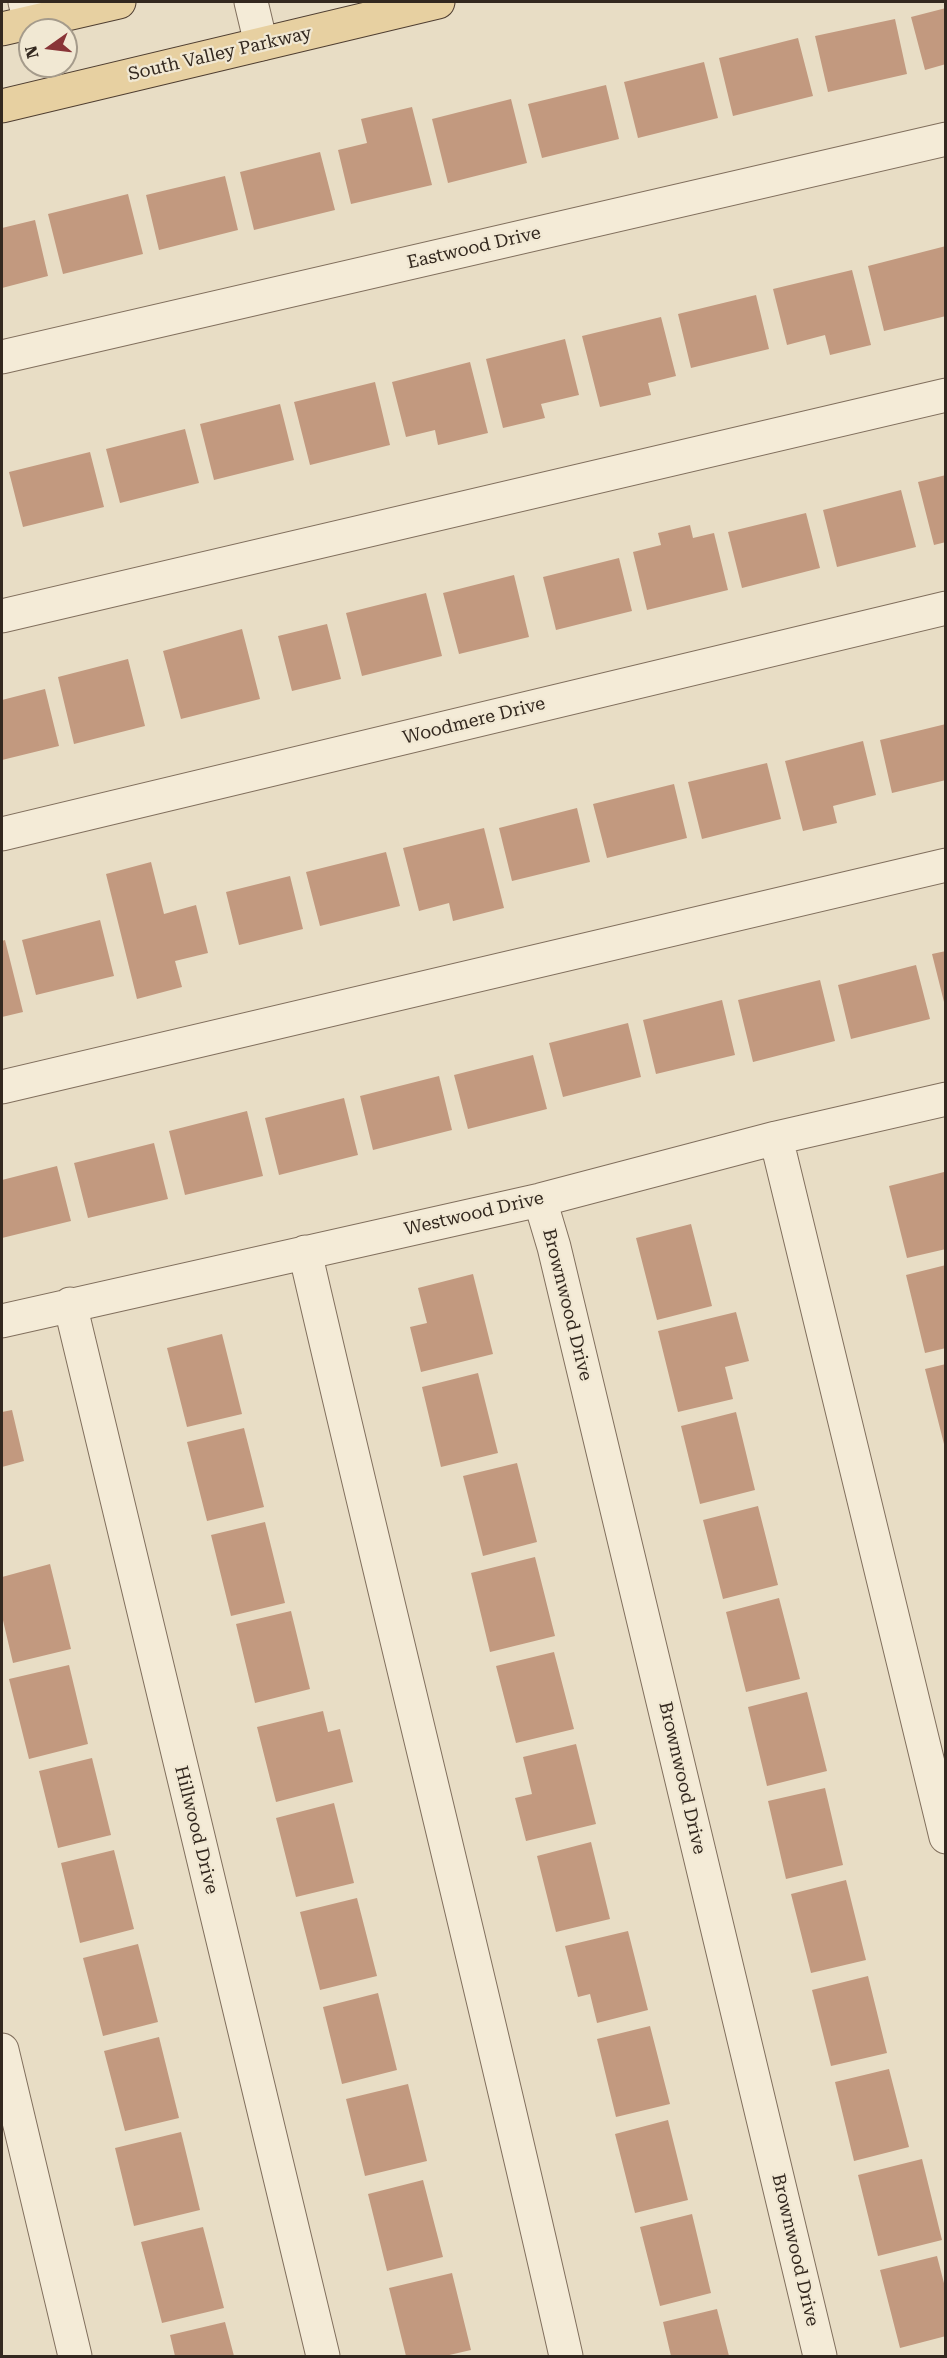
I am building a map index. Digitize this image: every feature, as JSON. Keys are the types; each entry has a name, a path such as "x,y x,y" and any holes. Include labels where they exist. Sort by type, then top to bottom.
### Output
{"main road":[{"path":"19,17 119,2"},
{"name":"South Valley Parkway","path":"2,106 438,2"}],"street":[{"path":"251,2 261,44"},
{"name":"Eastwood Drive","path":"2,357 945,139"},
{"path":"2,616 945,395"},
{"name":"Woodmere Drive","path":"2,834 945,608"},
{"path":"2,1087 945,865"},
{"name":"Westwood Drive","path":"2,1321 69,1304 540,1200 776,1138 945,1099"},
{"path":"776,1138 945,1837"},
{"name":"Brownwood Drive","path":"540,1200 557,1258 820,2356"},
{"path":"305,1252 412,1711 524,2169 566,2356"},
{"name":"Hillwood Drive","path":"69,1304 323,2356"},
{"path":"2,2050 75,2356"}],"building":[{"path":"946,8 946,64 925,70 911,17"},
{"path":"895,19 907,74 828,92 815,36"},
{"path":"798,38 813,96 733,116 719,58"},
{"path":"704,62 718,118 638,138 624,82"},
{"path":"606,85 619,139 542,158 528,104"},
{"path":"511,99 527,163 448,183 432,119"},
{"path":"412,107 432,185 351,204 338,150 367,143 361,119"},
{"path":"320,152 335,210 254,230 240,172"},
{"path":"225,176 238,230 159,250 146,195"},
{"path":"128,194 143,254 63,274 48,214"},
{"path":"35,220 48,276 2,288 2,228"},
{"path":"946,246 946,316 884,331 868,266"},
{"path":"852,270 871,345 830,355 825,335 787,345 773,289"},
{"path":"756,295 769,349 691,368 678,314"},
{"path":"661,317 676,376 648,383 651,395 600,407 582,336"},
{"path":"565,339 579,395 541,404 545,418 503,428 486,359"},
{"path":"470,362 488,433 438,445 435,430 406,437 392,382"},
{"path":"375,382 390,445 310,465 294,402"},
{"path":"280,404 294,460 214,480 200,424"},
{"path":"185,429 199,483 120,503 106,449"},
{"path":"90,452 104,507 23,527 9,472"},
{"path":"946,475 946,542 934,545 918,482"},
{"path":"901,490 916,547 837,567 823,510"},
{"path":"806,513 820,568 742,588 728,532"},
{"path":"690,525 693,538 714,533 728,590 647,610 633,552 661,545 658,533"},
{"path":"619,558 632,611 556,630 543,577"},
{"path":"514,575 529,637 459,654 443,593"},
{"path":"426,593 442,656 362,676 346,613"},
{"path":"327,624 341,679 292,691 278,636"},
{"path":"242,629 260,699 181,719 163,651"},
{"path":"128,659 145,726 74,744 58,677"},
{"path":"45,689 59,746 2,760 2,700"},
{"path":"946,724 946,780 892,793 880,740"},
{"path":"863,741 876,795 833,806 837,823 803,831 785,761"},
{"path":"767,763 781,819 702,839 688,782"},
{"path":"674,784 687,838 607,858 593,804"},
{"path":"577,808 590,862 512,881 499,828"},
{"path":"484,828 504,908 453,921 449,903 419,911 403,848"},
{"path":"386,852 400,906 320,926 306,872"},
{"path":"151,862 164,914 196,905 208,953 175,961 182,987 137,999 106,874"},
{"path":"290,876 303,929 239,945 226,892"},
{"path":"100,920 114,976 36,995 22,940"},
{"path":"5,940 23,1012 2,1017 2,941"},
{"path":"946,951 946,1006 945,1006 932,954"},
{"path":"916,965 930,1019 851,1039 838,985"},
{"path":"820,980 835,1041 753,1062 738,1000"},
{"path":"722,1000 735,1055 656,1074 643,1020"},
{"path":"628,1023 641,1077 563,1097 549,1043"},
{"path":"533,1055 547,1109 468,1129 454,1075"},
{"path":"439,1076 452,1130 373,1150 360,1096"},
{"path":"344,1098 358,1155 279,1175 265,1118"},
{"path":"247,1111 263,1176 185,1195 169,1131"},
{"path":"154,1143 168,1199 88,1218 74,1163"},
{"path":"57,1166 71,1221 2,1238 2,1180"},
{"path":"944,1172 946,1249 907,1258 889,1186"},
{"path":"691,1224 712,1306 657,1320 636,1238"},
{"path":"946,1265 946,1348 925,1353 906,1275"},
{"path":"473,1274 493,1354 421,1372 410,1327 427,1323 418,1288"},
{"path":"736,1312 749,1361 725,1367 733,1399 678,1412 658,1331"},
{"path":"222,1334 242,1414 187,1427 167,1348"},
{"path":"946,1364 946,1448 945,1448 925,1369"},
{"path":"478,1373 498,1453 441,1467 422,1387"},
{"path":"12,1410 24,1461 2,1467 2,1412"},
{"path":"736,1412 755,1490 700,1504 681,1426"},
{"path":"244,1428 264,1507 207,1521 187,1442"},
{"path":"517,1463 537,1542 483,1556 463,1476"},
{"path":"758,1506 778,1585 723,1599 703,1520"},
{"path":"265,1522 285,1603 231,1616 211,1535"},
{"path":"535,1557 555,1636 490,1652 471,1573"},
{"path":"50,1564 71,1649 13,1663 2,1616 2,1577"},
{"path":"779,1598 800,1679 746,1692 726,1612"},
{"path":"291,1611 310,1689 255,1703 236,1624"},
{"path":"554,1652 574,1729 516,1743 496,1666"},
{"path":"69,1665 88,1744 29,1759 9,1679"},
{"path":"807,1692 827,1771 767,1786 748,1707"},
{"path":"323,1711 328,1732 340,1729 353,1782 276,1802 257,1727"},
{"path":"576,1744 596,1824 526,1841 515,1798 532,1794 523,1757"},
{"path":"92,1758 111,1835 58,1848 39,1771"},
{"path":"825,1788 843,1865 786,1879 768,1801"},
{"path":"334,1803 354,1883 296,1897 276,1818"},
{"path":"591,1842 610,1919 556,1932 537,1856"},
{"path":"114,1850 134,1929 80,1943 61,1863"},
{"path":"846,1880 866,1960 811,1973 791,1894"},
{"path":"357,1898 377,1976 320,1990 300,1912"},
{"path":"628,1931 648,2010 597,2023 590,1994 578,1997 565,1946"},
{"path":"138,1944 158,2022 103,2036 83,1958"},
{"path":"868,1976 887,2053 831,2066 812,1990"},
{"path":"378,1993 397,2070 342,2084 323,2007"},
{"path":"650,2026 670,2104 616,2117 597,2039"},
{"path":"159,2037 179,2118 125,2131 104,2051"},
{"path":"889,2069 909,2147 854,2161 835,2082"},
{"path":"408,2084 427,2161 365,2176 346,2099"},
{"path":"668,2120 688,2200 635,2213 615,2134"},
{"path":"181,2132 200,2210 134,2226 115,2148"},
{"path":"922,2159 942,2240 878,2256 858,2175"},
{"path":"423,2180 443,2257 387,2271 368,2194"},
{"path":"692,2214 711,2293 660,2306 640,2227"},
{"path":"203,2227 224,2308 162,2323 141,2242"},
{"path":"937,2256 946,2291 946,2336 900,2348 880,2270"},
{"path":"452,2273 471,2350 445,2356 406,2356 389,2288"},
{"path":"717,2309 729,2356 671,2356 663,2322"},
{"path":"225,2322 234,2356 175,2356 170,2335"}]}
